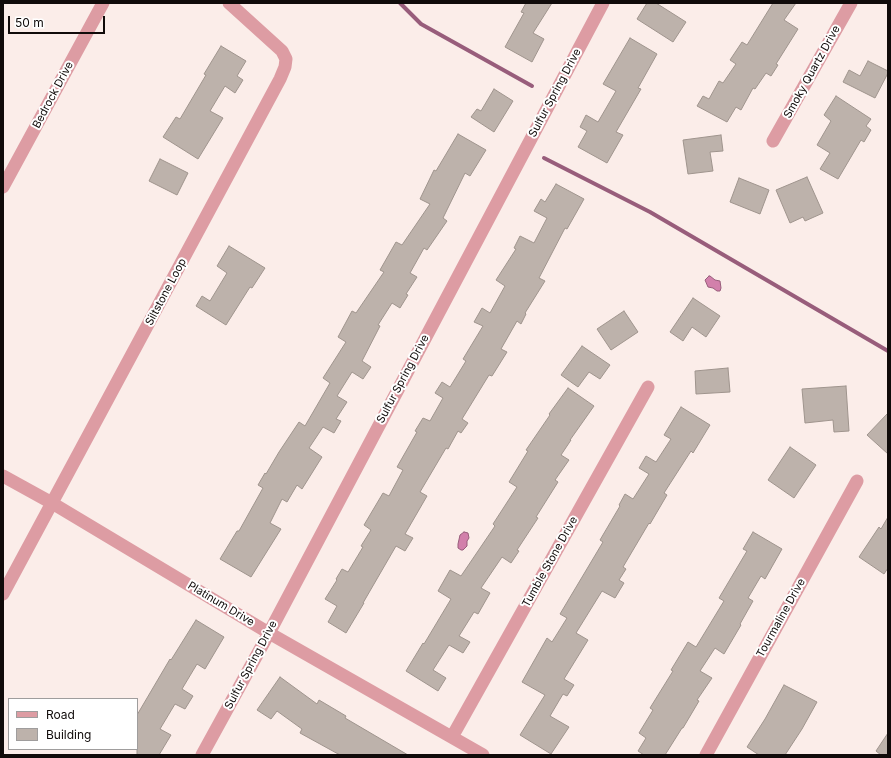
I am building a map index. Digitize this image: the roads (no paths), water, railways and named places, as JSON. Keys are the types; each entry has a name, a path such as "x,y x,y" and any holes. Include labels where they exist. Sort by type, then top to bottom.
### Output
{"street":[{"name":"Bedrock Drive","path":"3,187 102,3"},
{"name":"Siltstone Loop","path":"3,594 277,86 285,67 286,59 282,51 229,3"},
{"name":"Sulfur Spring Drive","path":"202,755 269,633 603,3"},
{"name":"Smoky Quartz Drive","path":"773,140 851,3"},
{"name":"Tumble Stone Drive","path":"452,737 648,387"},
{"name":"Platinum Drive","path":"3,476 52,503 269,633 483,755"},
{"name":"Tourmaline Drive","path":"706,755 857,481"}],"waterway":[{"path":"400,3 421,24 532,86"},
{"path":"544,158 650,212 888,351"}]}
